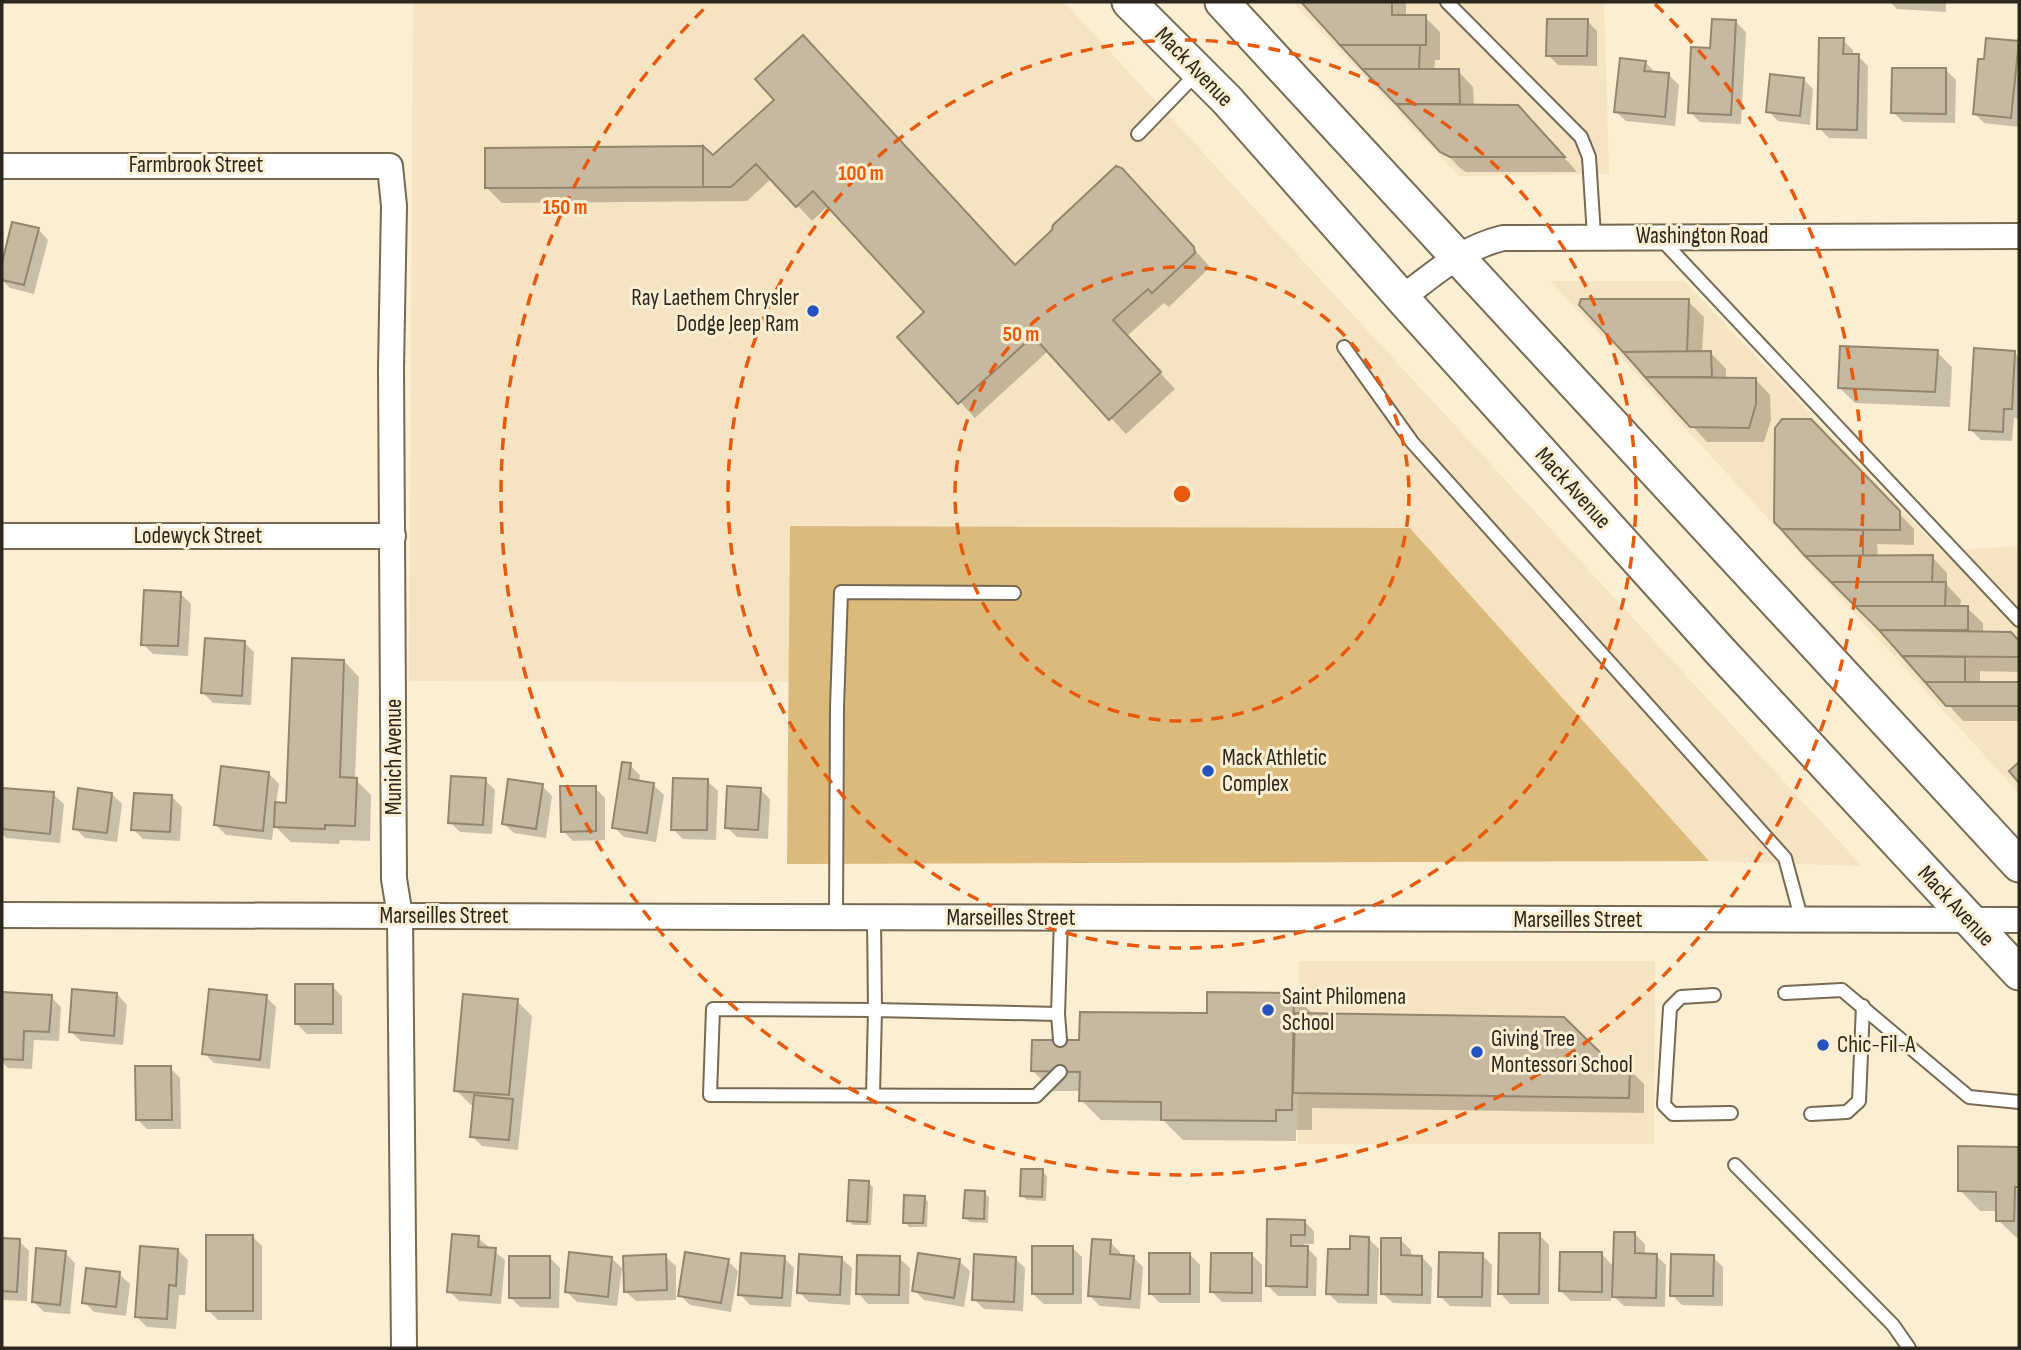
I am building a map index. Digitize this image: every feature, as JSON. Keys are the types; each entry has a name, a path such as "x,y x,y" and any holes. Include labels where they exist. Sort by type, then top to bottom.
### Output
{"main road":[{"name":"Mack Avenue","path":"1129,2 1227,100 1711,640 2019,973"},
{"path":"1222,2 2019,865"}],"street":[{"name":"Farmbrook Street","path":"2,166 390,166"},
{"name":"Munich Avenue","path":"390,166 394,206 391,368 394,879 400,916 404,1348"},
{"name":"Washington Road","path":"1402,298 1458,256 1479,244 1503,238 2019,236"},
{"name":"Lodewyck Street","path":"2,536 393,536"},
{"name":"Marseilles Street","path":"2,915 2019,920"}],"lane":[{"path":"1447,2 1581,137 1589,157 1594,236"},
{"path":"1138,134 1198,71"},
{"path":"1659,236 2019,620"},
{"path":"1343,347 1412,442 1785,858 1802,921"},
{"path":"836,917 837,707 841,592 1014,593"},
{"path":"873,1095 874,918"},
{"path":"1060,918 1060,1040"},
{"path":"1785,993 1842,990 1969,1097 2019,1102"},
{"path":"1714,995 1681,997 1670,1008 1664,1105 1673,1114 1731,1113"},
{"path":"1811,1114 1847,1112 1859,1101 1863,1006"},
{"path":"1058,1014 713,1009 710,1096 1036,1096 1060,1072"},
{"path":"1735,1165 1893,1325 1909,1348"}],"shaded area":[{"path":"413,2 1064,2 1862,866 1709,861 1410,528 790,526 789,682 409,681"},
{"path":"1293,2 1604,2 1609,174 1459,176"},
{"path":"1551,281 1684,281 1941,551 2019,546 2019,793"},
{"name":"Mack Athletic Complex","path":"790,526 1410,528 1709,861 787,864"},
{"name":"Giving Tree Montessori School","path":"1299,961 1655,961 1654,1144 1298,1144"}],"building":[{"path":"1301,2 1392,2 1392,15 1426,15 1426,45 1340,45"},
{"path":"1547,19 1588,19 1587,56 1546,56"},
{"path":"1712,19 1736,20 1731,115 1688,113 1691,47 1710,48"},
{"path":"803,35 1015,265 1116,166 1122,168 1194,247 1195,253 1152,293 1148,289 1113,320 1161,372 1109,420 1033,336 958,404 897,337 924,312 813,191 796,207 756,164 731,187 703,187 703,146 713,155 774,100 755,79"},
{"path":"1819,38 1844,38 1843,54 1859,54 1857,130 1817,129"},
{"path":"1986,38 2019,41 2011,118 1973,114 1978,59 1984,59"},
{"path":"1340,45 1420,45 1419,69 1362,69"},
{"path":"1620,58 1646,61 1644,71 1669,73 1665,117 1614,112"},
{"path":"1892,68 1946,68 1946,114 1891,113"},
{"path":"1362,69 1459,69 1460,104 1396,104"},
{"path":"1770,74 1804,78 1800,116 1766,112"},
{"path":"1396,104 1518,105 1565,157 1450,157 1440,152"},
{"path":"703,146 703,187 485,188 485,148"},
{"path":"12,222 39,228 24,285 2,280 2,263"},
{"path":"1581,299 1689,299 1687,352 1623,352 1579,305"},
{"path":"1840,346 1938,350 1935,392 1838,388"},
{"path":"1974,348 2015,351 2012,409 2004,409 2003,432 1969,430"},
{"path":"1711,351 1712,377 1645,377 1623,352"},
{"path":"1645,377 1756,378 1756,404 1749,428 1690,427"},
{"path":"1782,419 1811,419 1900,511 1900,530 1781,529 1774,522 1775,428"},
{"path":"1781,529 1863,530 1863,556 1805,556"},
{"path":"1933,555 1932,582 1831,582 1805,556"},
{"path":"1831,582 1946,582 1945,606 1855,606"},
{"path":"144,590 181,592 178,646 141,645"},
{"path":"1855,606 1968,606 1968,630 1879,630"},
{"path":"1879,630 2011,632 2019,641 2019,657 1902,656"},
{"path":"205,638 245,641 242,696 201,693"},
{"path":"1902,656 1965,657 1965,682 1925,682"},
{"path":"292,658 344,660 340,777 357,778 355,826 325,825 325,829 274,827 275,802 286,803"},
{"path":"1925,682 2019,682 2019,706 1946,706"},
{"path":"622,762 631,763 629,779 654,783 647,833 612,828"},
{"path":"2019,762 2019,783 2009,771"},
{"path":"221,766 269,772 263,831 214,825"},
{"path":"451,776 486,778 483,825 448,823"},
{"path":"673,778 708,779 707,830 671,830"},
{"path":"508,779 543,784 536,829 502,824"},
{"path":"560,786 596,786 596,831 561,832"},
{"path":"727,786 761,788 758,830 725,828"},
{"path":"2,788 54,792 50,834 2,829"},
{"path":"78,788 112,793 107,833 73,829"},
{"path":"134,793 172,795 170,832 131,830"},
{"path":"295,984 333,984 333,1024 295,1024"},
{"path":"72,989 117,993 114,1036 69,1032"},
{"path":"209,989 267,995 260,1060 202,1054"},
{"path":"2,992 52,995 49,1032 24,1031 23,1060 2,1059"},
{"path":"1207,992 1294,993 1292,1110 1276,1110 1276,1121 1161,1120 1161,1102 1079,1101 1080,1072 1031,1071 1032,1040 1079,1040 1080,1012 1207,1013"},
{"path":"463,994 518,999 509,1095 454,1091"},
{"path":"1295,1013 1564,1017 1615,1067 1630,1067 1629,1098 1293,1093"},
{"path":"135,1066 171,1066 172,1120 136,1120"},
{"path":"474,1095 513,1099 509,1140 470,1137"},
{"path":"1958,1146 2019,1147 2019,1187 2015,1187 2014,1221 1996,1221 1996,1192 1958,1191"},
{"path":"1021,1169 1043,1169 1042,1197 1020,1196"},
{"path":"849,1180 869,1181 867,1222 847,1221"},
{"path":"965,1190 985,1191 984,1219 963,1218"},
{"path":"904,1195 925,1196 923,1223 903,1223"},
{"path":"1267,1219 1305,1220 1305,1235 1291,1235 1291,1246 1308,1246 1307,1287 1266,1286"},
{"path":"1614,1232 1635,1232 1635,1253 1657,1254 1656,1298 1612,1297"},
{"path":"1499,1233 1540,1233 1539,1294 1498,1294"},
{"path":"452,1234 479,1236 478,1247 496,1248 491,1295 447,1292"},
{"path":"206,1235 253,1235 253,1311 206,1311"},
{"path":"1350,1236 1369,1237 1368,1295 1326,1294 1328,1249 1350,1249"},
{"path":"2,1238 20,1239 17,1292 2,1291"},
{"path":"1381,1238 1401,1238 1401,1255 1422,1256 1422,1295 1381,1294"},
{"path":"1092,1239 1111,1240 1110,1254 1134,1256 1130,1299 1088,1296"},
{"path":"140,1246 178,1249 176,1286 169,1285 167,1319 135,1317"},
{"path":"1032,1246 1073,1246 1073,1294 1032,1294"},
{"path":"36,1248 66,1251 60,1305 32,1302"},
{"path":"569,1252 612,1257 608,1297 565,1292"},
{"path":"685,1252 729,1259 721,1303 678,1296"},
{"path":"1439,1252 1483,1253 1482,1297 1438,1297"},
{"path":"1560,1252 1602,1252 1602,1292 1559,1291"},
{"path":"741,1253 785,1256 782,1298 738,1295"},
{"path":"918,1253 960,1259 954,1298 912,1291"},
{"path":"1149,1253 1190,1253 1190,1294 1149,1294"},
{"path":"1211,1253 1252,1253 1252,1293 1210,1292"},
{"path":"666,1254 667,1290 624,1292 623,1256"},
{"path":"799,1254 842,1257 840,1295 797,1293"},
{"path":"974,1254 1016,1257 1014,1302 972,1300"},
{"path":"1671,1254 1714,1255 1713,1296 1670,1296"},
{"path":"857,1255 900,1256 899,1295 856,1294"},
{"path":"509,1256 550,1256 550,1298 509,1298"},
{"path":"86,1268 120,1272 116,1307 82,1303"}],"place":[{"name":"Ray Laethem Chrysler Dodge Jeep Ram","path":"813,311"},
{"name":"Mack Athletic Complex","path":"1208,771"},
{"name":"Saint Philomena School","path":"1268,1010"},
{"name":"Chic-Fil-A","path":"1823,1045"},
{"name":"Giving Tree Montessori School","path":"1477,1052"}]}
